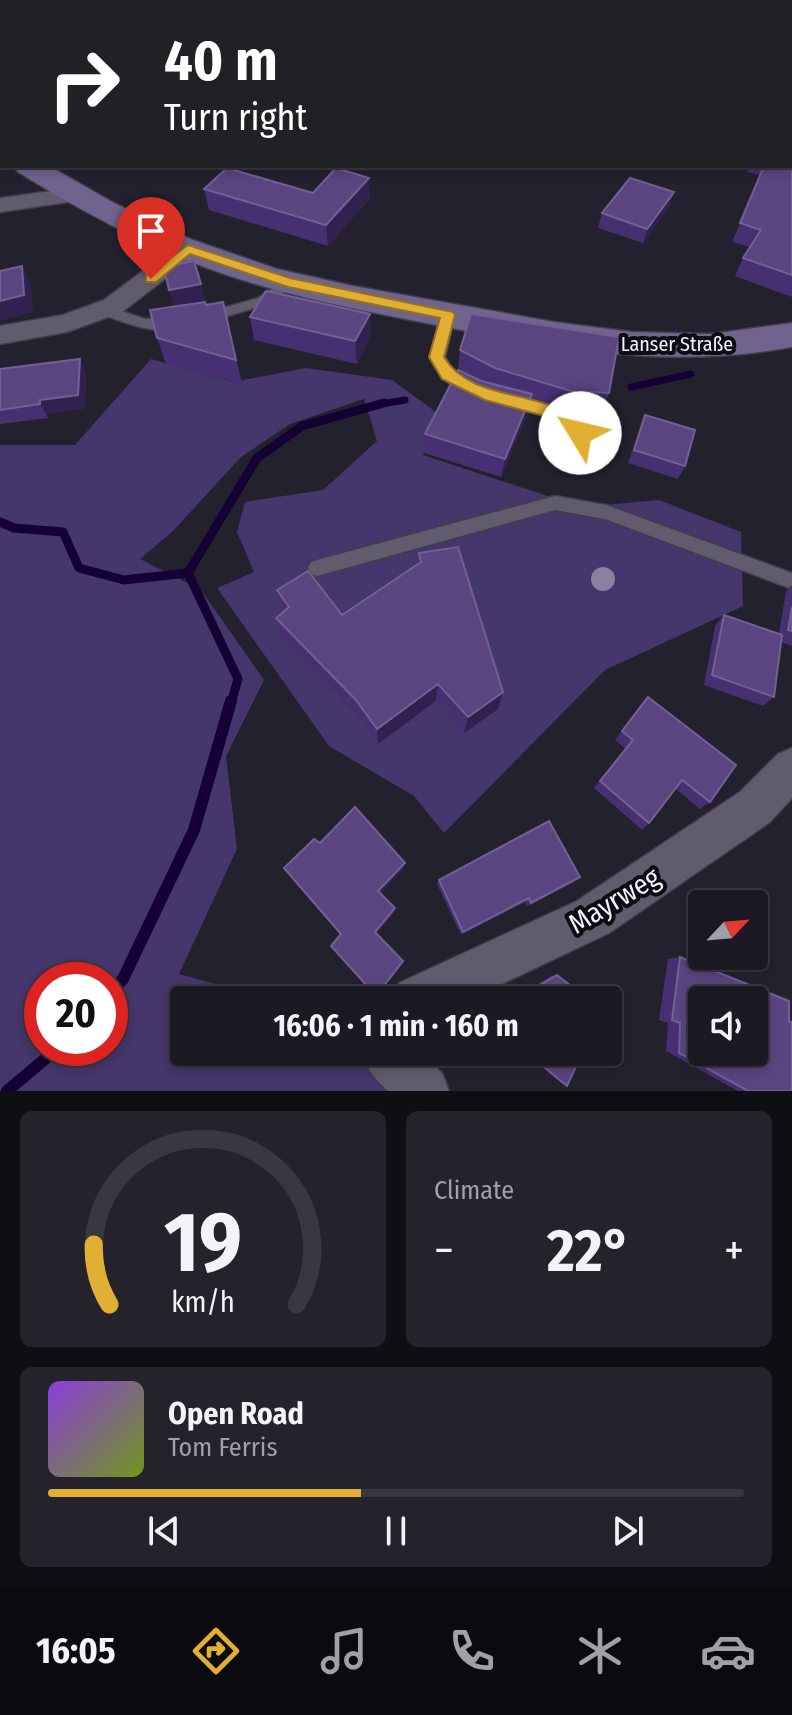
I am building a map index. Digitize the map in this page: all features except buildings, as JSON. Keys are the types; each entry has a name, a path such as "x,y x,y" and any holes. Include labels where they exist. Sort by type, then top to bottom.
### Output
{"main road":[{"name":"Lanser Straße","path":"31,168 74,195 188,249 288,282 589,341 649,348 723,347 792,335"}],"street":[{"path":"0,205 74,195"},
{"path":"0,335 67,323 104,310 132,293 188,249"},
{"name":"Mayrweg","path":"446,986 593,917 755,807 792,768"},
{"path":"398,1066 424,1091"}],"lane":[{"path":"104,310 144,324 179,323 249,306 276,293 288,282"},
{"path":"448,315 437,357 448,375 491,396 557,413 580,433"},
{"path":"317,568 555,503 606,512 792,581"}],"shaded area":[{"path":"151,359 233,382 306,368 392,380 440,415 423,455 581,507 659,500 741,532 743,606 605,670 444,833 414,796 329,746 217,588 254,572 237,532 245,502 323,490 377,441 364,399 290,424 241,457 172,532 140,559 201,590 264,680 226,756 237,849 179,974 223,986 170,986 170,1066 407,1066 444,1091 0,1091 0,445 75,445"}],"waterway":[{"path":"631,387 691,374"},
{"path":"380,404 405,400"},
{"path":"380,404 384,403"},
{"path":"188,573 257,458 302,426 380,404"},
{"path":"375,405 380,404"},
{"path":"0,522 14,528 63,532 79,568 124,580 188,573"},
{"path":"188,573 238,679 231,703"},
{"path":"128,969 194,830 231,701"},
{"path":"7,1091 37,1066"}],"route":[{"path":"151,279 188,249 233,266 339,295 448,315 437,357 448,375 491,396 557,413 580,433"}]}
